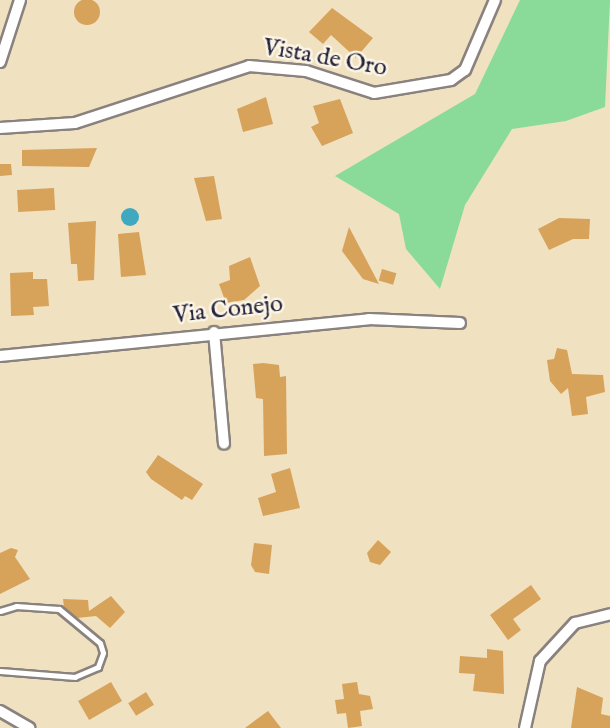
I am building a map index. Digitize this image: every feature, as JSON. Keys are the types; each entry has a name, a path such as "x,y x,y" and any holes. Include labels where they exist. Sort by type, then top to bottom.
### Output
{"street":[{"path":"0,62 20,0"},
{"name":"Vista de Oro","path":"0,128 75,123 249,66 306,71 374,93 451,80 465,70 495,0"},
{"name":"Via Conejo","path":"0,356 214,332 369,319 460,323"},
{"path":"214,332 224,444"},
{"path":"525,728 540,661 575,623 610,614"},
{"path":"0,711 29,728"}],"lane":[{"path":"0,611 16,606 60,609 100,643 103,653 98,667 75,677 0,671"}],"green space":[{"path":"520,0 610,0 605,107 566,121 512,129 465,205 440,289 406,249 399,214 335,176 475,94"}],"water":[{"path":"130,208 136,211 139,217 136,223 130,226 124,223 121,217 124,211"}],"building":[{"path":"87,-1 96,3 100,12 96,21 87,25 78,21 74,12 78,3"},
{"path":"332,8 373,38 356,58 331,35 323,44 309,32"},
{"path":"266,97 273,124 243,132 237,109"},
{"path":"340,99 353,133 322,146 311,127 319,123 313,106"},
{"path":"97,148 89,167 22,166 22,150"},
{"path":"0,164 11,164 12,175 0,176"},
{"path":"214,176 222,219 206,221 194,178"},
{"path":"54,188 55,210 18,212 17,190"},
{"path":"559,218 590,219 589,239 573,239 549,250 538,229"},
{"path":"96,221 94,280 78,281 77,264 71,264 68,223"},
{"path":"349,227 379,284 363,279 342,251"},
{"path":"139,232 146,275 121,277 118,234"},
{"path":"250,257 260,286 244,300 226,303 219,284 230,280 229,266"},
{"path":"382,269 396,273 393,285 379,281"},
{"path":"33,272 33,279 47,279 49,306 33,307 34,315 11,316 10,273"},
{"path":"557,348 567,350 572,374 603,375 605,392 586,397 588,414 572,416 568,388 561,394 550,381 547,360 554,359"},
{"path":"253,364 279,365 280,377 286,376 287,454 264,456 263,399 256,398"},
{"path":"158,455 203,484 192,500 185,496 182,500 151,479 146,472"},
{"path":"290,468 300,508 263,516 258,498 276,492 271,474"},
{"path":"378,540 391,552 380,565 370,562 367,553"},
{"path":"254,543 272,545 269,574 255,572 251,565"},
{"path":"11,548 18,550 15,557 30,579 0,594 0,553"},
{"path":"531,585 541,599 513,619 521,630 508,640 490,615"},
{"path":"111,596 125,612 110,628 96,616 77,618 64,607 63,599 88,600 89,611"},
{"path":"487,649 503,651 504,694 473,691 475,674 459,673 460,656 487,658"},
{"path":"111,682 122,701 89,720 78,701"},
{"path":"357,682 359,694 370,696 373,709 360,711 362,726 348,728 346,713 337,714 335,700 344,699 342,684"},
{"path":"577,687 603,698 601,714 610,716 610,728 571,728"},
{"path":"146,692 154,705 136,716 128,703"},
{"path":"268,711 281,728 245,728"}]}
